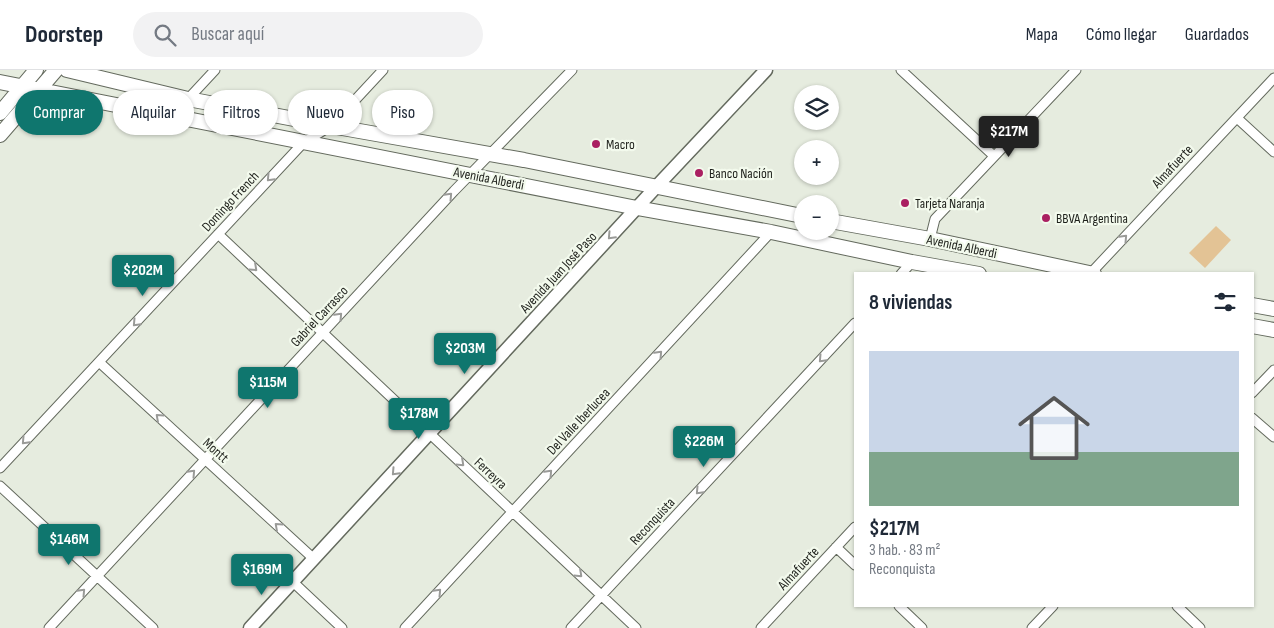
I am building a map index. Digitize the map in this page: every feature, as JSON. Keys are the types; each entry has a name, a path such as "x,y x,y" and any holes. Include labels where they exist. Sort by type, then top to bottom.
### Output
{"main road":[{"path":"0,112 36,70"},
{"path":"0,134 56,70"},
{"name":"Avenida Alberdi","path":"67,70 150,90"},
{"name":"Avenida Alberdi","path":"0,82 968,272"},
{"name":"Avenida Alberdi","path":"194,100 288,118"},
{"name":"Avenida Alberdi","path":"362,131 490,154 794,214"},
{"name":"Avenida Alberdi","path":"839,223 1087,272"},
{"path":"1254,305 1274,309"},
{"path":"1254,326 1274,330"}],"street":[{"path":"194,93 215,70"},
{"name":"Domingo French","path":"362,93 383,70"},
{"name":"Gabriel Carrasco","path":"49,628 470,175 572,70"},
{"name":"Avenida Juan José Paso","path":"250,628 766,70"},
{"path":"901,70 994,156"},
{"path":"930,240 935,219 1076,70"},
{"name":"Almafuerte","path":"1093,272 1274,78"},
{"path":"1237,118 1274,152"},
{"name":"Domingo French","path":"0,468 304,142 316,135"},
{"name":"Del Valle Iberlucea","path":"405,628 771,232"},
{"name":"Ferreyra","path":"218,234 636,628"},
{"path":"904,272 912,262"},
{"name":"Reconquista","path":"571,628 854,325"},
{"name":"Montt","path":"99,362 314,559"},
{"path":"1254,391 1274,370"},
{"path":"1254,420 1274,437"},
{"path":"0,486 153,628"},
{"name":"Almafuerte","path":"761,628 854,528"},
{"path":"836,547 854,564"},
{"path":"293,582 342,628"},
{"path":"900,607 922,628"},
{"path":"1032,628 1052,607"},
{"path":"1178,607 1200,628"}],"shaded area":[{"path":"1216,226 1231,240 1205,268 1189,253"}],"place":[{"name":"Macro","path":"596,144"},
{"name":"Banco Nación","path":"699,173"},
{"name":"Tarjeta Naranja","path":"905,203"},
{"name":"BBVA Argentina","path":"1046,218"}]}
